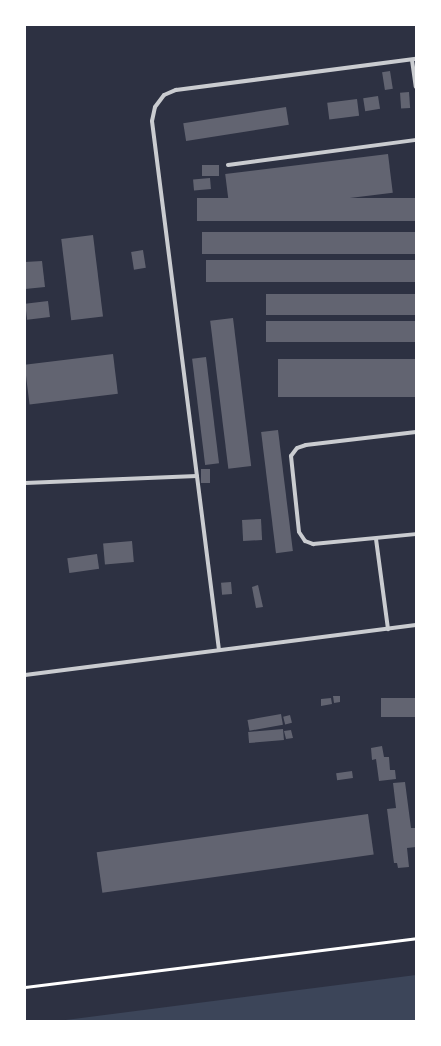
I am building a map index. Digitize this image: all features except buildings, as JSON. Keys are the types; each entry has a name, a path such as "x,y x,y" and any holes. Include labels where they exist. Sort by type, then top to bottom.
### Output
{"lane":[{"path":"219,650 152,121 155,107 164,94 176,90 414,59 416,87"},
{"path":"228,165 416,140"},
{"path":"416,432 306,445 297,448 291,456 299,532 305,540 313,544 416,534"},
{"path":"25,483 197,476"},
{"path":"376,539 388,629"},
{"path":"25,675 416,625"}],"path":[{"path":"25,987 416,938"}],"shaded area":[{"path":"416,975 416,1021 58,1021"}]}
